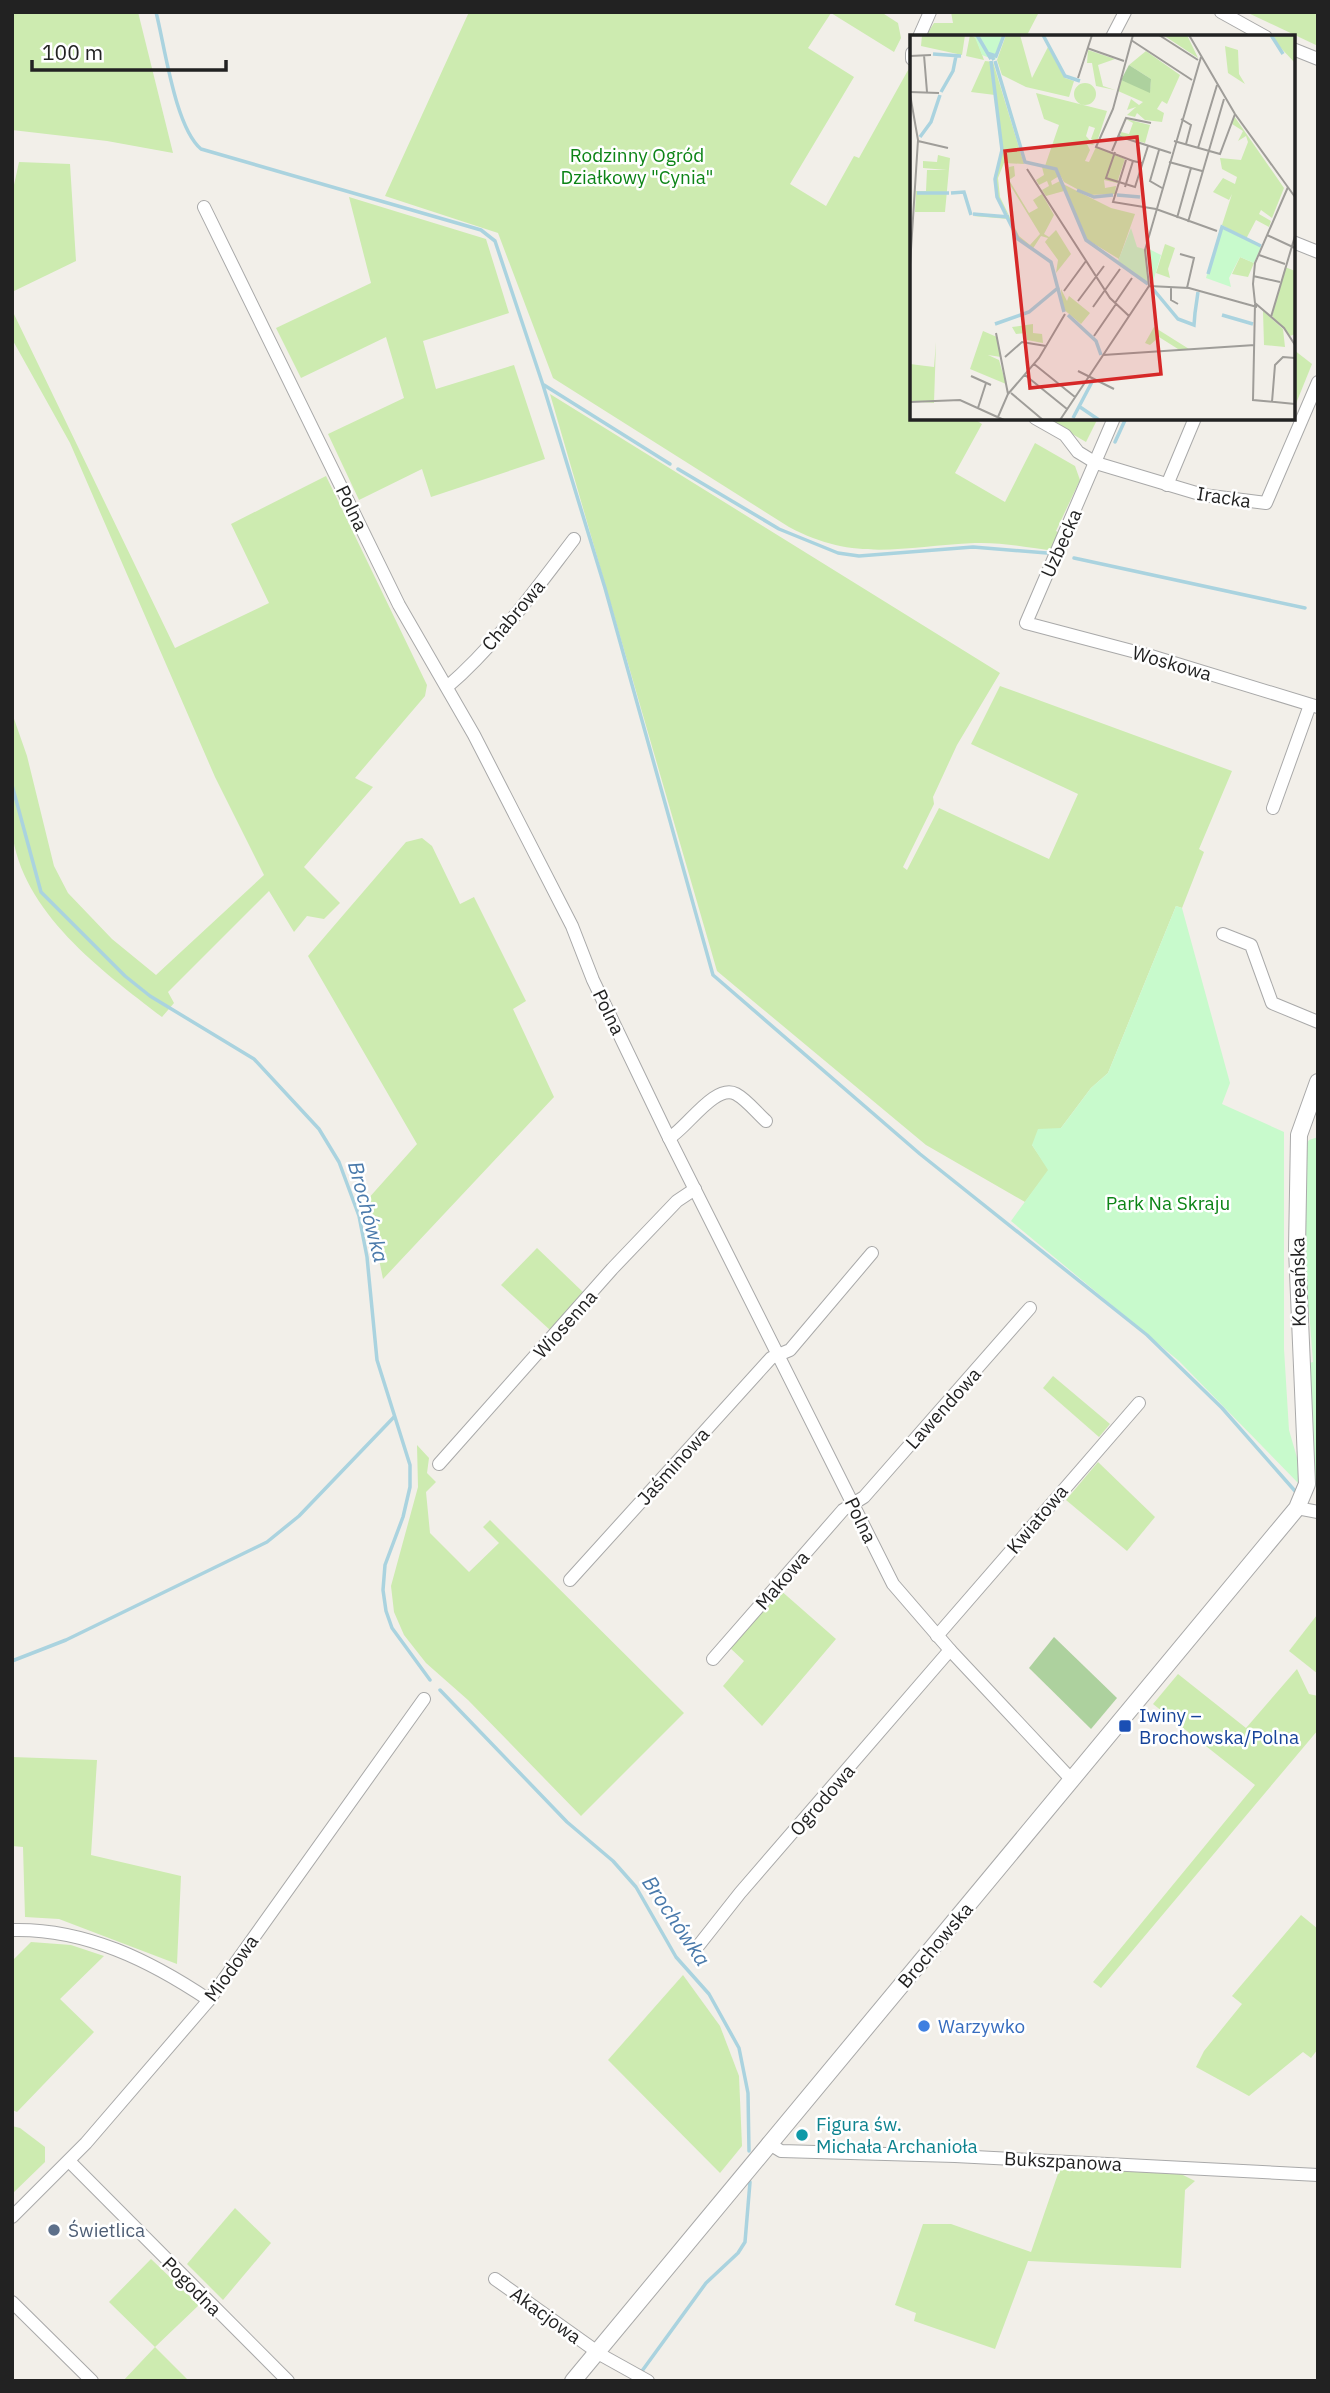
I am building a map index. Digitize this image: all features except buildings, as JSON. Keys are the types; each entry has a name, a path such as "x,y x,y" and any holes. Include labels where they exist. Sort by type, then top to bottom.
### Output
{"street":[{"path":"920,35 930,12"},
{"path":"1113,35 1125,12"},
{"path":"1221,12 1262,35"},
{"path":"1295,50 1318,60"},
{"name":"Polna","path":"204,207 399,605 447,687 572,926 593,980 669,1138 893,1584 937,1636 1071,1779"},
{"path":"1295,243 1318,252"},
{"name":"Iracka","path":"1096,463 1203,495 1266,503 1318,382"},
{"path":"1039,420 1065,435 1078,452 1096,463"},
{"name":"Uzbecka","path":"1026,623 1113,420"},
{"path":"1167,485 1194,420"},
{"name":"Chabrowa","path":"447,687 466,671 516,615 574,539"},
{"name":"Woskowa","path":"1026,623 1151,656 1314,706"},
{"path":"1273,808 1314,706"},
{"path":"1223,934 1251,945 1272,1003 1318,1022"},
{"name":"Koreańska","path":"1307,1484 1297,1249 1299,1135 1318,1083"},
{"path":"669,1138 679,1133 717,1093 735,1094 766,1121"},
{"name":"Wiosenna","path":"439,1464 612,1269 677,1201 695,1189"},
{"name":"Jaśminowa","path":"570,1580 771,1358 790,1350 872,1253"},
{"name":"Lawendowa","path":"853,1504 864,1497 1030,1308"},
{"name":"Kwiatowa","path":"937,1636 1139,1403"},
{"name":"Brochowska","path":"573,2381 1297,1508 1307,1484"},
{"name":"Makowa","path":"713,1659 843,1510 853,1504"},
{"path":"1297,1508 1318,1511"},
{"name":"Ogrodowa","path":"695,1950 740,1893 950,1650"},
{"name":"Miodowa","path":"12,2217 69,2161 209,2000 424,1699"},
{"path":"12,1930 70,1935 108,1947 171,1975 209,2000"},
{"name":"Bukszpanowa","path":"768,2143 781,2151 955,2156 1318,2175"},
{"name":"Pogodna","path":"69,2161 288,2381"},
{"name":"Akacjowa","path":"495,2279 597,2352 648,2381"},
{"path":"12,2302 92,2381"}],"green space":[{"path":"12,12 138,12 173,153 107,141 12,130"},
{"name":"Rodzinny Ogród Działkowy \"Cynia\"","path":"469,12 881,12 898,23 901,38 894,52 831,13 808,48 854,77 790,184 826,206 854,156 859,158 910,67 910,420 976,420 982,424 955,473 1005,502 1035,443 1075,466 1080,480 1056,531 1063,535 1056,551 985,543 858,549 813,538 789,527 553,378 498,233 385,196"},
{"path":"951,12 1038,14 1027,35 926,35 934,23 953,23"},
{"path":"1246,12 1318,12 1318,46"},
{"path":"19,162 70,164 76,261 12,292 12,194"},
{"path":"349,197 486,239 509,313 423,341 436,389 514,365 545,459 431,497 422,469 359,500 328,434 404,398 386,337 301,378 276,328 371,283"},
{"path":"12,310 175,648 269,603 231,524 326,476 427,685 425,696 355,778 373,787 304,867 340,903 324,919 307,916 294,932 269,891 168,992 174,1003 162,1017 115,980 68,937 31,888 19,860 12,831 12,713 27,756 54,866 68,893 112,939 156,975 264,875 215,777 70,443 12,339"},
{"path":"1295,351 1312,364 1295,406"},
{"path":"550,394 1000,673 957,745 933,797 934,804 903,867 907,870 939,808 1049,859 1078,794 971,744 1000,686 1232,771 1199,849 1204,852 1182,908 1176,906 1108,1073 1091,1088 1061,1128 1032,1145 1049,1170 1025,1202 926,1145 717,971"},
{"path":"1048,420 1097,420 1086,442"},
{"path":"422,838 432,846 460,904 474,897 526,1001 513,1009 554,1097 383,1279 367,1200 417,1144 308,956 406,842"},
{"name":"Park Na Skraju","path":"1176,906 1182,908 1230,1083 1222,1104 1284,1132 1284,1349 1289,1430 1300,1468 1299,1484 1179,1361 1011,1221 1048,1170 1032,1145 1038,1129 1061,1128 1091,1088 1108,1073"},
{"path":"1318,1137 1318,1490 1315,1486 1305,1364 1313,1362 1309,1310 1303,1295 1304,1148 1309,1140"},
{"path":"537,1248 585,1294 550,1330 501,1285"},
{"path":"1053,1376 1110,1424 1099,1437 1043,1388"},
{"path":"417,1445 429,1458 427,1473 436,1482 426,1492 430,1533 469,1572 499,1543 483,1527 490,1520 684,1713 581,1816 468,1700 426,1663 404,1635 394,1612 391,1586 418,1487"},
{"path":"1098,1462 1155,1517 1127,1551 1066,1500"},
{"path":"779,1589 836,1639 762,1726 723,1686 744,1661 729,1647"},
{"path":"1318,1616 1318,1674 1289,1651"},
{"path":"1054,1637 1117,1698 1091,1729 1029,1668"},
{"path":"1297,1669 1309,1694 1318,1696 1318,1730 1101,1988 1093,1982 1255,1785 1153,1704 1178,1674 1246,1728"},
{"path":"12,1757 97,1760 91,1855 181,1876 177,1964 59,1919 25,1917 23,1847 12,1846"},
{"path":"1301,1915 1318,1929 1318,2049 1311,2058 1303,2052 1249,2096 1196,2067 1204,2051 1242,2004 1232,1996"},
{"path":"31,1942 71,1945 104,1956 60,1999 94,2032 17,2112 12,2110 12,1961"},
{"path":"683,1975 720,2026 739,2076 742,2146 720,2173 608,2060"},
{"path":"12,2126 20,2128 45,2147 45,2162 12,2194"},
{"path":"1061,2165 1179,2173 1195,2181 1185,2190 1181,2268 1028,2261 995,2349 914,2321 916,2313 895,2305 923,2224 951,2224 1031,2252"},
{"path":"235,2208 271,2243 223,2300 187,2264"},
{"path":"151,2259 199,2305 155,2347 109,2302"},
{"path":"155,2347 189,2381 123,2381"}],"waterway":[{"path":"156,12 178,105 184,123 201,149 481,230 495,241 543,385 605,588 713,975 920,1154 1147,1335 1222,1408 1295,1491"},
{"path":"544,385 670,464"},
{"path":"1115,442 1125,420"},
{"path":"678,469 779,529 838,553 859,556 973,547 1047,553"},
{"path":"1074,558 1305,608"},
{"name":"Brochówka","path":"12,785 41,892 125,976 150,996 254,1059 319,1129 339,1162 359,1216 367,1257 377,1360 410,1465 410,1487 403,1517 385,1565 383,1590 386,1611 392,1628 430,1680"},
{"path":"12,1661 66,1640 267,1542 299,1516 394,1417"},
{"name":"Brochówka","path":"440,1690 567,1822 613,1861 636,1887 676,1957 709,1994 739,2048 748,2093 749,2151"},
{"name":"Brochówka","path":"642,2371 706,2283 738,2253 745,2242 750,2182"}],"place":[{"name":"Iwiny – Brochowska/Polna","path":"1125,1726"},
{"name":"Warzywko","path":"924,2026"},
{"name":"Figura św. Michała Archanioła","path":"802,2135"},
{"name":"Świetlica","path":"54,2230"}]}
